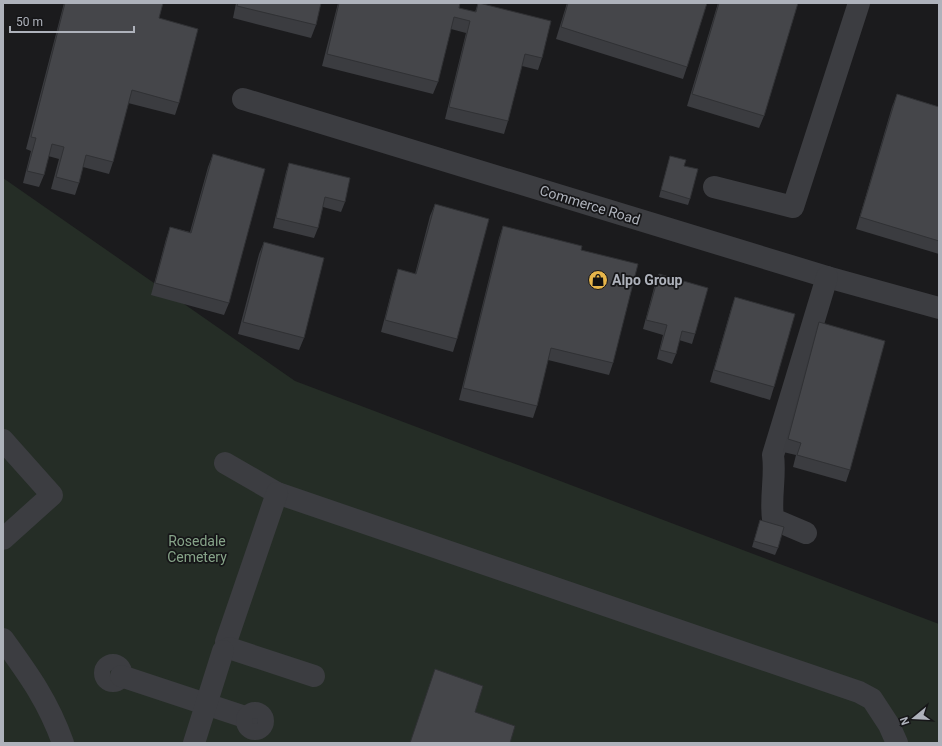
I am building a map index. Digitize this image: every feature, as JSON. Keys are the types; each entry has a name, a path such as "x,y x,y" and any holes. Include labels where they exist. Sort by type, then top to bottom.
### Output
{"street":[{"path":"714,186 793,207 857,4"},
{"name":"Commerce Road","path":"243,99 827,277 939,308"},
{"path":"806,532 773,519 772,509 775,470 773,455 827,277"},
{"path":"3,440 52,495 3,539"},
{"path":"225,463 277,493 859,692 872,699 889,725 897,743"},
{"path":"194,743 277,493"},
{"path":"3,639 32,678 53,714 63,743"},
{"path":"226,647 314,676"},
{"path":"120,676 248,718"}],"green space":[{"name":"Rosedale Cemetery","path":"3,178 295,381 939,624 939,743 3,743"}],"building":[{"path":"65,3 163,3 159,18 198,29 179,103 132,90 113,162 86,155 79,183 56,177 64,147 52,144 44,175 27,171 36,138 31,137"},
{"path":"238,3 321,3 316,25 237,6"},
{"path":"339,3 460,3 459,8 476,12 479,3 551,21 542,58 525,54 508,121 449,107 470,21 454,17 438,82 327,54"},
{"path":"568,3 707,3 687,67 561,27"},
{"path":"719,3 798,3 764,116 692,94"},
{"path":"897,94 939,107 939,241 860,217"},
{"path":"213,154 265,169 229,303 155,283 170,227 191,233"},
{"path":"670,156 686,160 684,166 698,169 690,199 661,190"},
{"path":"289,163 350,178 345,202 325,197 318,228 276,218"},
{"path":"435,204 489,219 457,339 385,320 398,269 416,274"},
{"path":"503,226 582,246 581,250 638,264 613,363 551,348 537,406 463,388"},
{"path":"264,242 324,258 304,338 243,322"},
{"path":"659,274 708,288 695,334 682,331 676,354 660,350 667,325 646,320"},
{"path":"735,297 795,314 774,387 714,370"},
{"path":"819,322 885,341 850,470 797,455 801,443 788,439"},
{"path":"760,520 784,527 778,548 754,541"},
{"path":"435,669 483,686 475,712 515,726 510,743 410,743"}],"place":[{"name":"Alpo Group","path":"598,280"}]}
